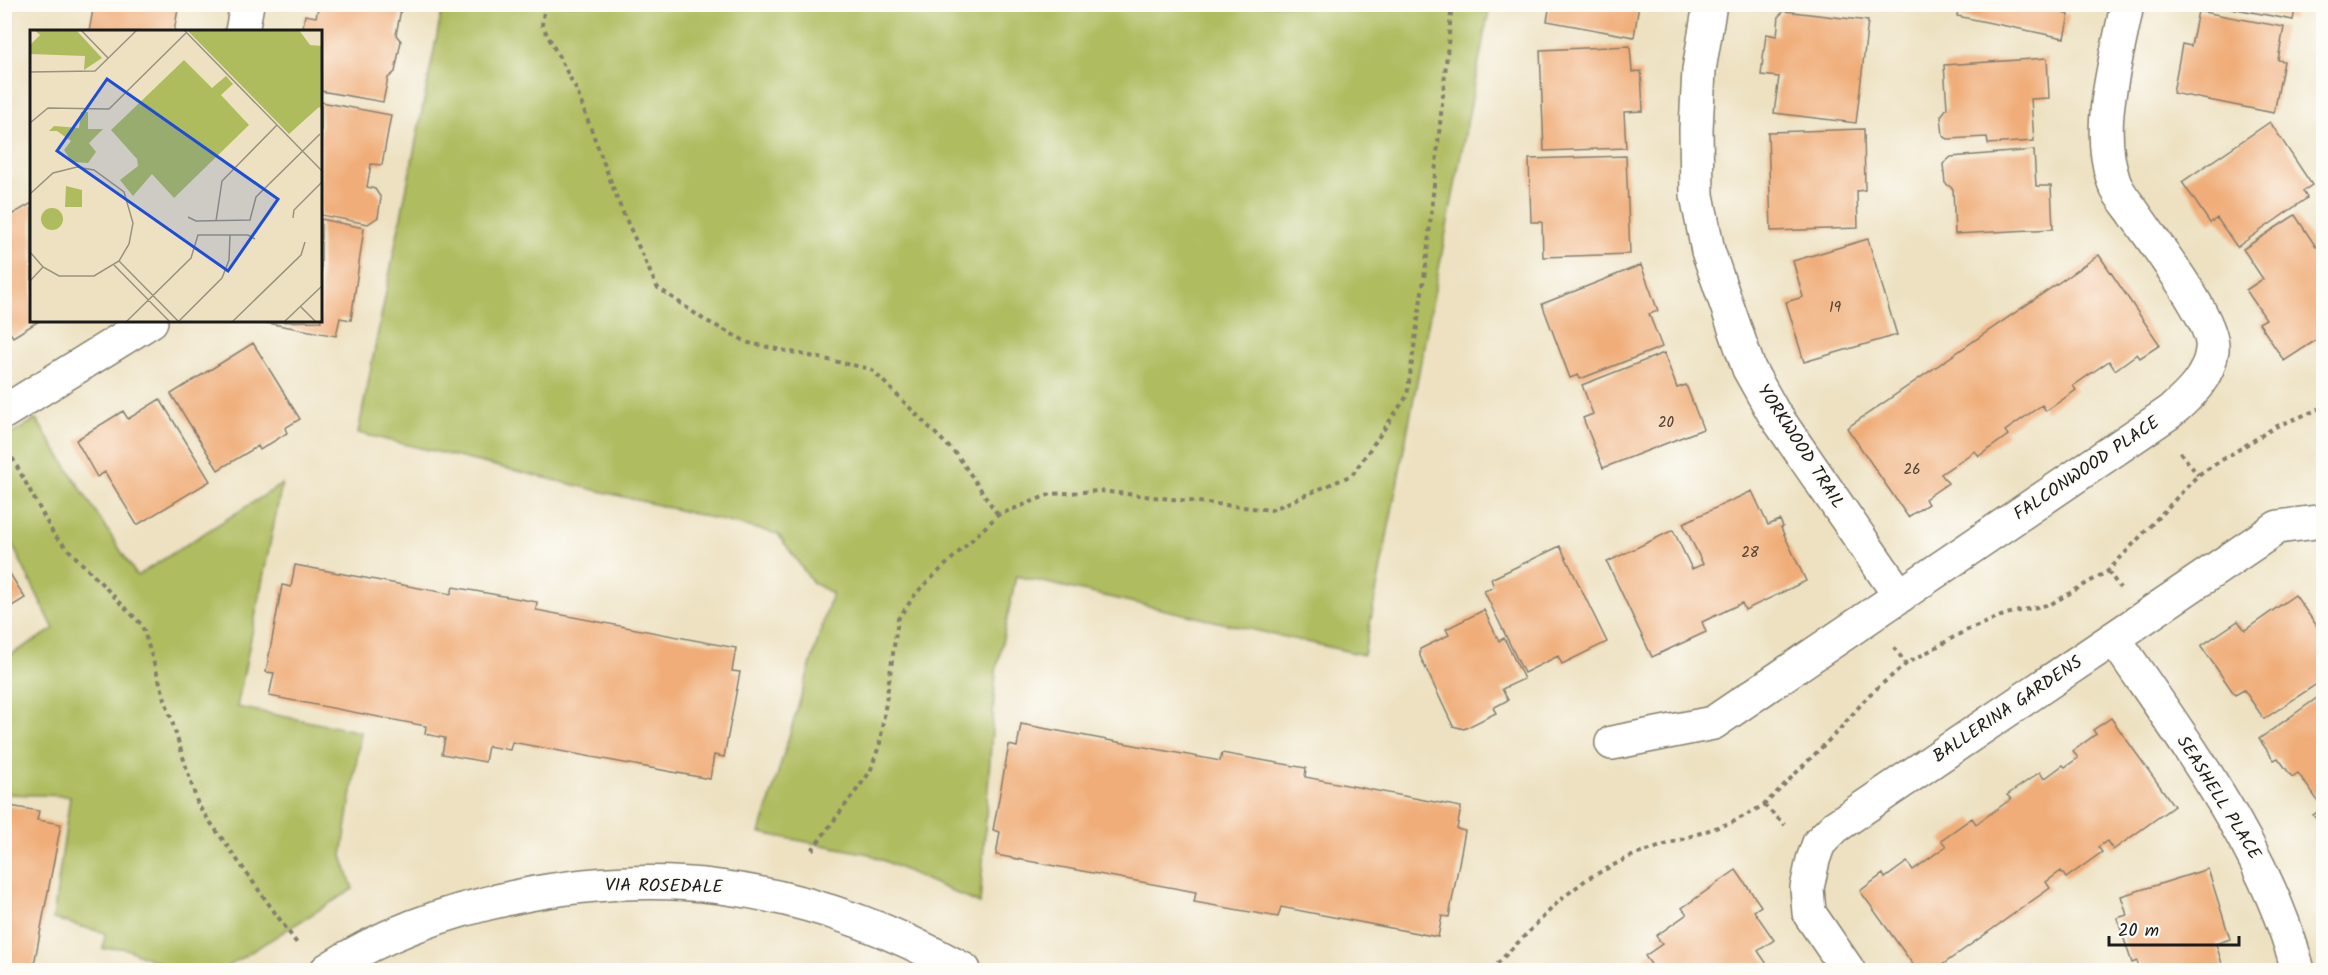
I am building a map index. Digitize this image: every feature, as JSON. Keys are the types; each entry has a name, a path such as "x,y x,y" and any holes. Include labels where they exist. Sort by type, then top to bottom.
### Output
{"street":[{"path":"242,30 247,4"},
{"name":"YORKWOOD TRAIL","path":"1710,4 1699,70 1696,129 1697,195 1708,251 1749,369 1768,404 1900,596"},
{"name":"FALCONWOOD PLACE","path":"1612,743 1713,723 2170,412 2192,394 2204,374 2212,350 2210,330 2113,182 2106,154 2105,123 2127,4"},
{"path":"4,412 148,322"},
{"name":"BALLERINA GARDENS","path":"1848,970 1809,913 1807,888 1819,843 1835,827 2278,527 2324,521"},
{"name":"SEASHELL PLACE","path":"2114,638 2236,823 2257,859 2277,905 2298,970"},
{"name":"VIA ROSEDALE","path":"327,970 393,936 458,911 525,894 622,883 720,886 803,903 867,923 927,949 964,970"}],"path":[{"path":"545,4 543,25 576,89 620,206 657,288 703,319 749,343 871,369 958,456 998,515"},
{"path":"812,850 870,772 880,743 898,619 917,592 998,515 1052,494 1100,491 1271,510 1352,475 1407,396 1426,264 1452,4"},
{"path":"1491,970 1560,900 1587,879 1629,857 1733,822 1764,805 1823,747 1869,695 1906,664 1963,632 2006,614 2051,604 2108,571 2198,475 2275,427 2324,407"},
{"path":"4,444 54,535 142,625 198,805 302,950"},
{"path":"2177,447 2198,475"},
{"path":"2108,571 2121,590"},
{"path":"1890,641 1906,664"},
{"path":"1764,805 1787,826"}],"green space":[{"path":"443,5 1490,5 1364,655 1016,576 996,672 980,904 869,854 760,833 832,593 812,582 778,534 358,433"},
{"path":"36,419 137,576 282,484 237,707 361,732 342,856 353,889 222,970 176,970 124,948 103,949 105,933 53,919 70,796 5,794 5,658 54,629 5,530 5,438"}],"building":[{"path":"94,4 155,4 178,9 174,30 89,30"},
{"path":"319,4 402,4 396,35 401,41 395,72 388,78 383,102 322,91 322,30 302,30 305,15 316,17"},
{"path":"1550,4 1639,4 1634,37 1547,21"},
{"path":"1959,4 2064,4 2063,13 2069,15 2064,38 1957,16"},
{"path":"2210,4 2296,4 2293,20"},
{"path":"1784,11 1868,21 1856,123 1774,113 1779,77 1761,75 1766,34 1777,36 1779,16"},
{"path":"2198,11 2284,27 2278,60 2284,61 2274,113 2173,93 2182,44 2191,46"},
{"path":"1630,46 1632,72 1641,71 1643,111 1624,112 1626,148 1544,151 1540,50"},
{"path":"2047,58 2049,98 2031,99 2034,141 1988,144 1987,137 1948,139 1943,136 1941,116 1947,108 1944,65"},
{"path":"322,102 391,115 382,165 371,164 367,187 375,189 381,198 378,217 368,224 322,215"},
{"path":"2270,122 2312,185 2303,191 2307,198 2237,247 2217,218 2210,223 2182,182"},
{"path":"1864,129 1865,190 1857,191 1858,228 1771,231 1768,132"},
{"path":"2034,150 2036,186 2051,186 2053,229 1955,234 1953,189 1945,183 1943,164 1951,157"},
{"path":"1626,156 1630,254 1543,257 1542,222 1531,222 1529,159"},
{"path":"30,204 30,322 37,322 13,337 4,324 4,219"},
{"path":"2295,215 2316,247 2324,242 2324,335 2284,361 2259,323 2266,319 2246,290 2263,279 2243,249"},
{"path":"322,219 364,228 351,320 340,318 336,336 262,322 322,322"},
{"path":"1868,239 1897,335 1804,362 1786,302 1803,297 1793,261"},
{"path":"2099,255 2160,345 2140,358 2137,354 2115,370 2109,361 2073,386 2076,390 2046,411 2042,405 2005,431 2008,435 1979,456 1975,451 1941,474 1948,483 1925,499 1928,504 1908,517 1847,428"},
{"path":"1641,265 1658,311 1649,314 1662,347 1580,379 1578,375 1570,378 1542,304"},
{"path":"253,343 300,419 285,428 287,433 260,450 258,446 218,470 171,394"},
{"path":"1664,353 1677,388 1686,385 1703,429 1603,468 1583,418 1593,414 1582,385"},
{"path":"160,399 210,481 137,525 105,472 97,477 76,440 123,411 128,419"},
{"path":"1752,491 1768,525 1780,520 1783,527 1781,528 1806,581 1745,610 1742,603 1702,622 1706,632 1652,657 1607,562 1673,530 1692,569 1703,564 1683,523"},
{"path":"1560,546 1607,642 1562,664 1558,656 1524,673 1484,591 1494,587 1491,579"},
{"path":"4,564 25,598 4,611"},
{"path":"295,565 451,594 453,587 537,602 536,610 736,648 732,671 740,672 724,757 714,755 710,779 512,742 510,750 488,746 485,762 442,754 445,738 425,734 426,726 269,696 274,673 266,672 282,585 291,587"},
{"path":"2295,595 2324,636 2324,679 2264,719 2244,690 2235,695 2201,646 2238,621 2245,630"},
{"path":"1484,610 1499,641 1504,638 1524,679 1502,689 1508,700 1493,708 1496,713 1464,729 1453,726 1420,656 1420,649 1449,635 1446,629"},
{"path":"2324,693 2324,829 2313,815 2323,808 2298,773 2292,777 2278,758 2274,760 2259,739"},
{"path":"2111,718 2174,806 2113,850 2107,841 2098,847 2102,852 2066,878 2061,871 2046,882 2050,888 1935,970 1917,970 1860,891 1883,874 1885,878 1907,862 1913,870 1946,846 1941,840 1972,818 1976,824 2011,799 2007,795 2040,772 2044,779 2063,765 2065,767 2078,758 2073,751 2096,734 2093,730"},
{"path":"1021,724 1220,761 1222,753 1306,768 1305,777 1461,807 1457,829 1465,831 1449,917 1442,916 1438,937 1281,907 1278,917 1194,902 1196,892 996,855 1000,832 993,830 1009,745 1017,747"},
{"path":"4,805 39,811 37,820 61,824 33,970 4,970"},
{"path":"2208,869 2230,939 2216,944 2224,970 2140,970 2137,961 2132,963 2117,918 2127,915 2121,896"},
{"path":"1736,870 1761,906 1754,911 1774,940 1758,951 1771,970 1655,970 1645,956 1662,944 1656,936 1687,914 1682,908"}]}
